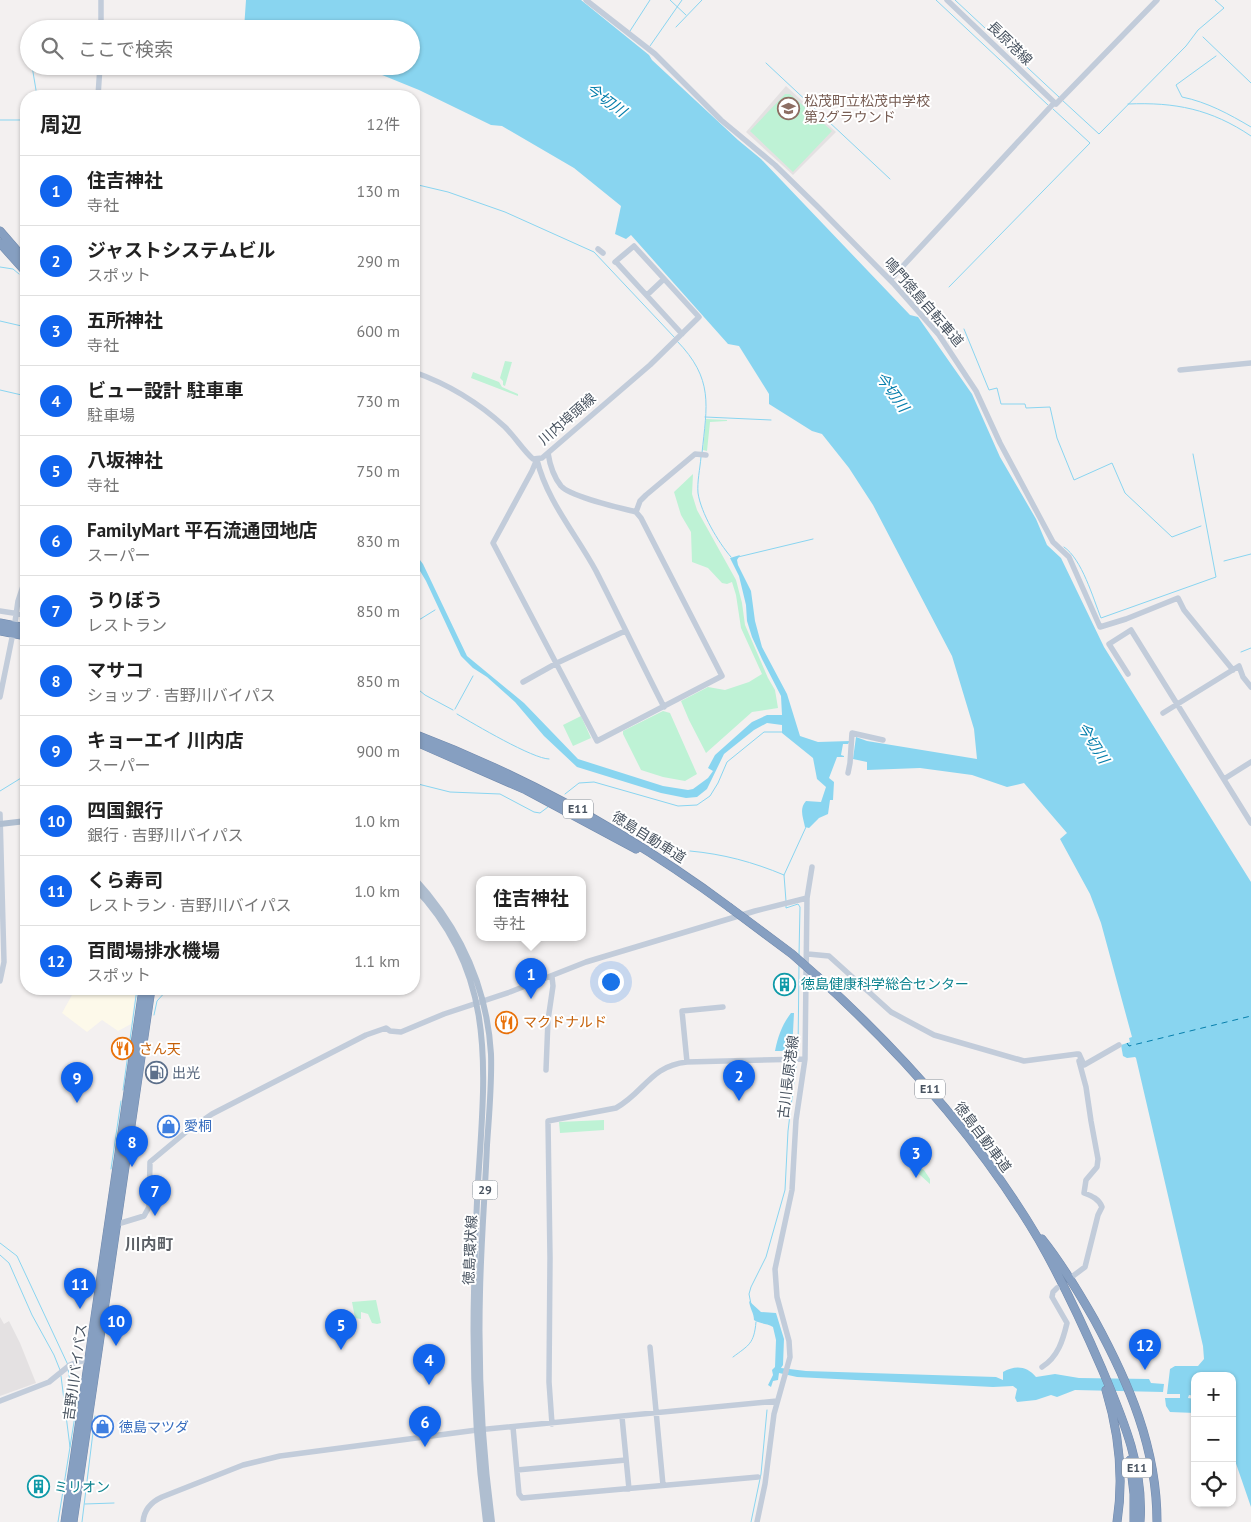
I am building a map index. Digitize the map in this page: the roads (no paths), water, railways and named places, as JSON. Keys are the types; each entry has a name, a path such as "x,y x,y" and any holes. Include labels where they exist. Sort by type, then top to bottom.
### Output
{"highway":[{"path":"0,231 20,258"},
{"path":"0,243 20,260"},
{"path":"0,623 20,627"},
{"path":"0,631 20,635"},
{"name":"徳島自動車道","path":"420,737 529,784 574,807 661,858 792,954 881,1036 939,1099 987,1162 1024,1216 1051,1261 1074,1306 1122,1417 1131,1444 1137,1473 1140,1522"},
{"name":"徳島自動車道","path":"420,744 526,790 620,839 729,907"},
{"name":"吉野川バイパス","path":"73,1522 93,1359 143,995"},
{"name":"吉野川バイパス","path":"65,1522 116,1223 149,995"},
{"path":"1024,1216 1057,1257 1090,1312 1134,1402 1145,1433 1151,1460 1158,1522"},
{"path":"1098,1362 1117,1433 1120,1467 1117,1522"},
{"name":"徳島自動車道","path":"1122,1417 1132,1476 1134,1522"}],"main road":[{"path":"1,824 20,822"},
{"name":"徳島環状線","path":"420,885 455,932 468,960 487,1023 491,1057 480,1292 480,1430 486,1522"},
{"name":"徳島環状線","path":"420,894 449,934 480,1002"},
{"name":"徳島環状線","path":"480,1430 492,1522"}],"street":[{"path":"101,20 102,0"},
{"name":"鳴門徳島自転車道","path":"586,0 655,54 721,120 775,165 890,280 939,335 976,391 1000,444 1053,542 1069,557 1076,569 1100,627 1126,619 1178,598 1184,610 1233,670"},
{"name":"長原港線","path":"947,0 1055,103"},
{"path":"890,280 1055,103 1157,0"},
{"path":"98,90 99,75"},
{"path":"647,295 664,279 634,246 616,263 682,334"},
{"name":"川内埠頭線","path":"420,374 435,380 473,401 506,428 530,456 537,459 548,453 650,365 700,317 664,279"},
{"path":"1180,370 1251,364"},
{"path":"537,459 532,472 493,543 597,741 722,676 641,518 636,512 587,498 563,488 552,472 548,453"},
{"path":"636,512 640,501 646,495 695,454 706,455"},
{"path":"537,459 540,472 551,497 595,570 664,707"},
{"path":"15,622 20,599"},
{"path":"0,611 20,614"},
{"path":"1128,674 1109,644 1131,630 1154,664 1177,705 1251,823"},
{"path":"523,682 557,663 625,631"},
{"path":"0,697 12,638"},
{"path":"1163,713 1239,666 1243,677 1251,687"},
{"path":"848,774 852,733 883,740"},
{"path":"1224,779 1251,762"},
{"path":"0,814 4,962 0,982"},
{"name":"古川長原港線","path":"757,1522 765,1484 770,1438 777,1401 790,1357 790,1345 777,1297 776,1269 792,1190 796,1120 805,1059 808,898 812,868"},
{"path":"116,1223 144,1216 149,1207 150,1162 186,1132 212,1114 366,1035 386,1028 390,1031 401,1032 444,1014 552,977 586,962 681,932 808,898"},
{"path":"808,954 829,956 891,1012 934,1035 1024,1061 1077,1054"},
{"path":"546,1070 548,1020 553,986 552,977"},
{"path":"687,1062 682,1011 723,1007"},
{"path":"1077,1054 1079,1054 1084,1065 1119,1045"},
{"path":"1073,1276 1084,1267 1098,1215 1102,1207 1101,1203 1094,1197 1084,1193 1086,1180 1097,1167 1098,1159 1086,1087 1077,1054"},
{"path":"552,1424 549,1382 548,1121 616,1108 626,1102 663,1068 670,1064 805,1059"},
{"path":"1042,1367 1056,1356 1067,1323 1052,1297 1053,1292 1058,1288"},
{"path":"650,1347 663,1485"},
{"path":"0,1401 49,1382 64,1370 93,1359"},
{"path":"143,1522 146,1511 154,1501 258,1461 411,1438 480,1430 777,1401"},
{"path":"622,1417 629,1489"},
{"path":"513,1427 519,1494 522,1498 758,1478"},
{"path":"517,1470 626,1460"}],"water":[{"name":"今切川","path":"246,0 581,0 649,55 652,60 738,140 761,159 910,315 918,317 972,394 1000,457 1036,519 1047,545 1061,558 1104,647 1251,882 1251,1507 1236,1464 1236,1372 1191,1372 1191,1395 1189,1395 1188,1398 1191,1398 1191,1413 1170,1412 1166,1406 1165,1398 1180,1398 1180,1394 1167,1394 1170,1369 1175,1366 1198,1366 1204,1359 1203,1346 1136,1058 1123,1056 1121,1045 1130,1042 1129,1038 1132,1037 1101,923 1090,894 1060,839 1067,833 1024,783 1007,787 972,775 920,768 867,770 867,762 853,759 856,737 867,741 977,759 974,729 952,656 873,505 849,468 822,434 812,431 769,404 769,394 739,346 728,344 631,235 626,239 615,234 621,206 574,168 502,126 491,125 420,90 382,75 420,75 420,20 245,20"},
{"path":"740,555 737,560 738,565 751,591 755,621 762,647 787,694 800,736 818,742 850,741 848,744 843,744 841,755 844,757 837,757 829,778 834,782 833,800 830,800 828,814 819,818 809,828 805,827 802,813 804,804 806,801 821,802 826,787 817,779 813,758 782,733 782,725 767,723 754,730 724,754 707,789 697,797 686,798 661,793 577,767 544,736 515,702 461,656 420,571 420,560 467,656 524,703 578,759 663,786 688,790 693,789 708,778 713,771 708,768 715,755 752,722 767,715 782,715 781,696 752,637 747,621 746,605 739,576 730,558"},
{"path":"791,1013 794,1013 792,1051 775,1051 781,1031"},
{"path":"749,1301 761,1312 776,1313 784,1339 783,1365 781,1368 806,1371 996,1377 1003,1380 1003,1372 1012,1368 1021,1368 1029,1371 1036,1377 1055,1374 1079,1378 1149,1379 1151,1383 1164,1384 1163,1392 1075,1390 1057,1397 1051,1395 1036,1400 1017,1402 1015,1398 1017,1389 1013,1386 993,1387 797,1377 779,1373 778,1380 773,1381 771,1387 768,1385 773,1375 772,1370 775,1367 776,1340 773,1327 754,1320"}],"waterway":[{"path":"630,31 650,0"},
{"path":"670,0 686,15"},
{"path":"650,46 682,0"},
{"path":"676,27 702,0"},
{"path":"936,0 1048,105"},
{"path":"955,0 1059,97"},
{"path":"1062,100 1099,134 1186,46 1198,30 1224,8 1215,0"},
{"path":"1203,37 1251,83"},
{"path":"1216,56 1176,85 1182,97 1218,109 1251,127"},
{"path":"766,63 890,179"},
{"path":"34,75 36,90"},
{"path":"1128,104 1161,104 1192,109 1222,119 1251,136"},
{"path":"949,287 1090,143 1053,109"},
{"path":"0,120 20,120"},
{"path":"420,185 448,192 505,212 594,252 675,338"},
{"path":"0,267 13,269 19,274"},
{"path":"0,321 20,326"},
{"path":"964,329 989,390 997,388 1001,404 1025,404 1026,408 1050,407 1057,438 1074,480 1112,463 1125,493 1172,537 1201,526"},
{"path":"677,341 697,368 705,393 706,406 702,453"},
{"path":"0,390 20,395"},
{"path":"705,417 771,420"},
{"path":"1064,547 1082,569 1101,618 1216,577 1193,454"},
{"path":"701,457 698,484 700,501 711,527 731,557"},
{"path":"738,557 813,539"},
{"path":"1224,561 1251,554"},
{"path":"420,619 435,610"},
{"path":"1241,652 1251,648"},
{"path":"455,709 473,676"},
{"path":"420,691 453,710"},
{"path":"457,714 517,747 549,759"},
{"path":"565,794 579,783 594,782 678,806 697,805 710,796 727,762 764,732 782,732"},
{"path":"0,791 20,779"},
{"path":"420,784 450,792 500,794 534,812 540,813 548,807"},
{"path":"786,901 784,875 806,827"},
{"path":"690,851 738,859 784,875"},
{"path":"786,905 786,908 798,904 800,907 799,955"},
{"path":"798,1052 799,964"},
{"path":"123,1090 136,995"},
{"path":"154,1015 157,1001 162,995"},
{"path":"751,1304 749,1294 751,1287 766,1257 785,1190 788,1131 796,1065"},
{"path":"111,1169 121,1101"},
{"path":"134,1141 140,1138"},
{"path":"0,1243 17,1256 68,1365"},
{"path":"0,1255 9,1263 32,1315 60,1370"},
{"path":"733,1357 752,1340 756,1322"},
{"path":"68,1369 75,1412"},
{"path":"61,1376 70,1447"},
{"path":"58,1522 78,1397"},
{"path":"751,1522 761,1474 767,1410"},
{"path":"82,1522 95,1416"},
{"path":"85,1504 114,1503"}],"place":[{"name":"松茂町立松茂中学校 第2グラウンド","path":"788,109"},
{"name":"徳島健康科学総合センター","path":"785,984"},
{"name":"住吉神社","path":"531,999"},
{"name":"マクドナルド","path":"507,1022"},
{"name":"さん天","path":"123,1049"},
{"name":"出光","path":"156,1073"},
{"name":"ジャストシステムビル","path":"739,1101"},
{"name":"キョーエイ 川内店","path":"77,1103"},
{"name":"愛桐","path":"168,1126"},
{"name":"マサコ","path":"132,1167"},
{"name":"五所神社","path":"916,1178"},
{"name":"うりぼう","path":"155,1216"},
{"name":"くら寿司","path":"80,1309"},
{"name":"四国銀行","path":"116,1346"},
{"name":"八坂神社","path":"341,1350"},
{"name":"百間場排水機場","path":"1145,1370"},
{"name":"ビュー設計 駐車車","path":"429,1385"},
{"name":"徳島マツダ","path":"103,1427"},
{"name":"FamilyMart 平石流通団地店","path":"425,1447"},
{"name":"ミリオン","path":"38,1487"}],"district":[{"name":"川内町","path":"149,1244"}]}
